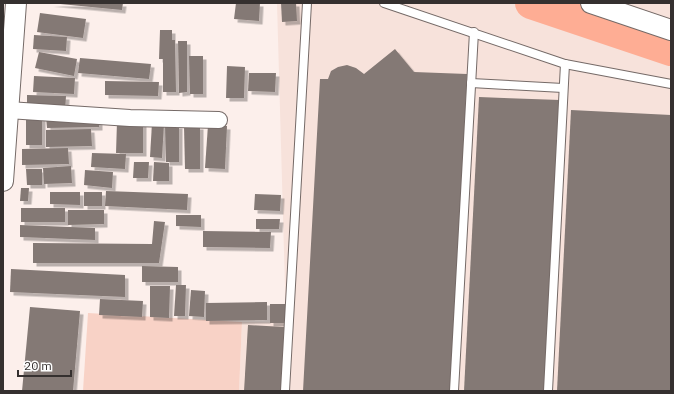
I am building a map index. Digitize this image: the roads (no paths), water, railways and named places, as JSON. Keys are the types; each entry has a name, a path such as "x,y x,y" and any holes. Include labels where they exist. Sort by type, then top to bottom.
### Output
{"street":[{"path":"3,181 16,3"},
{"path":"591,3 671,30"},
{"path":"8,110 138,118 219,120"}],"lane":[{"path":"285,391 307,3"},
{"path":"384,3 474,32 565,64 671,84"},
{"path":"454,391 474,32"},
{"path":"548,391 565,64"},
{"path":"471,83 563,88"}],"waterway":[{"path":"531,3 671,50"}]}
